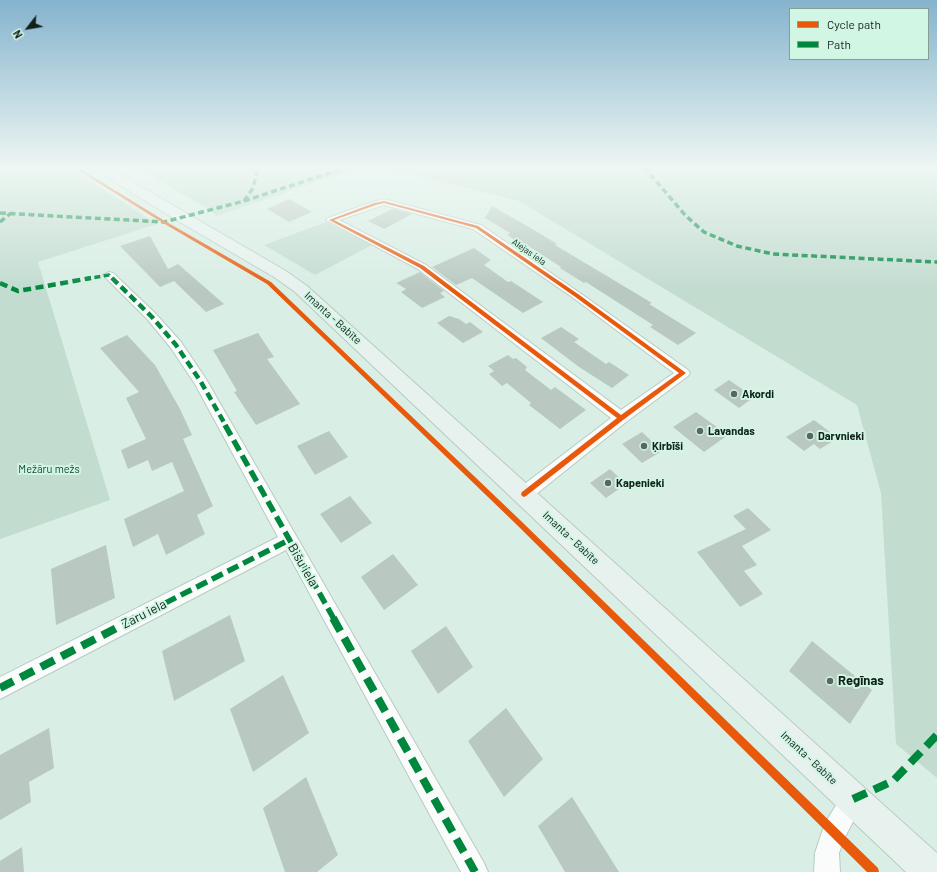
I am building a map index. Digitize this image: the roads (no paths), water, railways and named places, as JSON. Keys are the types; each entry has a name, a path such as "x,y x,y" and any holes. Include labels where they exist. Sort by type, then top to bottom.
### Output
{"main road":[{"name":"Imanta - Babīte","path":"166,208 280,274 301,289 932,872"}],"street":[{"name":"Alejas iela","path":"365,208 331,220 422,267 621,418 683,373 576,295 477,227 405,208"},
{"name":"Bišu iela","path":"109,275 152,317 176,345 201,382 475,872"},
{"path":"524,494 621,418"},
{"name":"Zaru iela","path":"0,688 289,540"},
{"path":"827,872 827,852 829,846 834,832 853,799"}],"place":[{"name":"Akordi","path":"734,394"},
{"name":"Lavandas","path":"700,431"},
{"name":"Darvnieki","path":"810,436"},
{"name":"Ķirbīši","path":"644,446"},
{"name":"Kapenieki","path":"608,483"},
{"name":"Regīnas","path":"830,681"}],"park label":[{"name":"Mežāru mežs","path":"49,469"}]}
